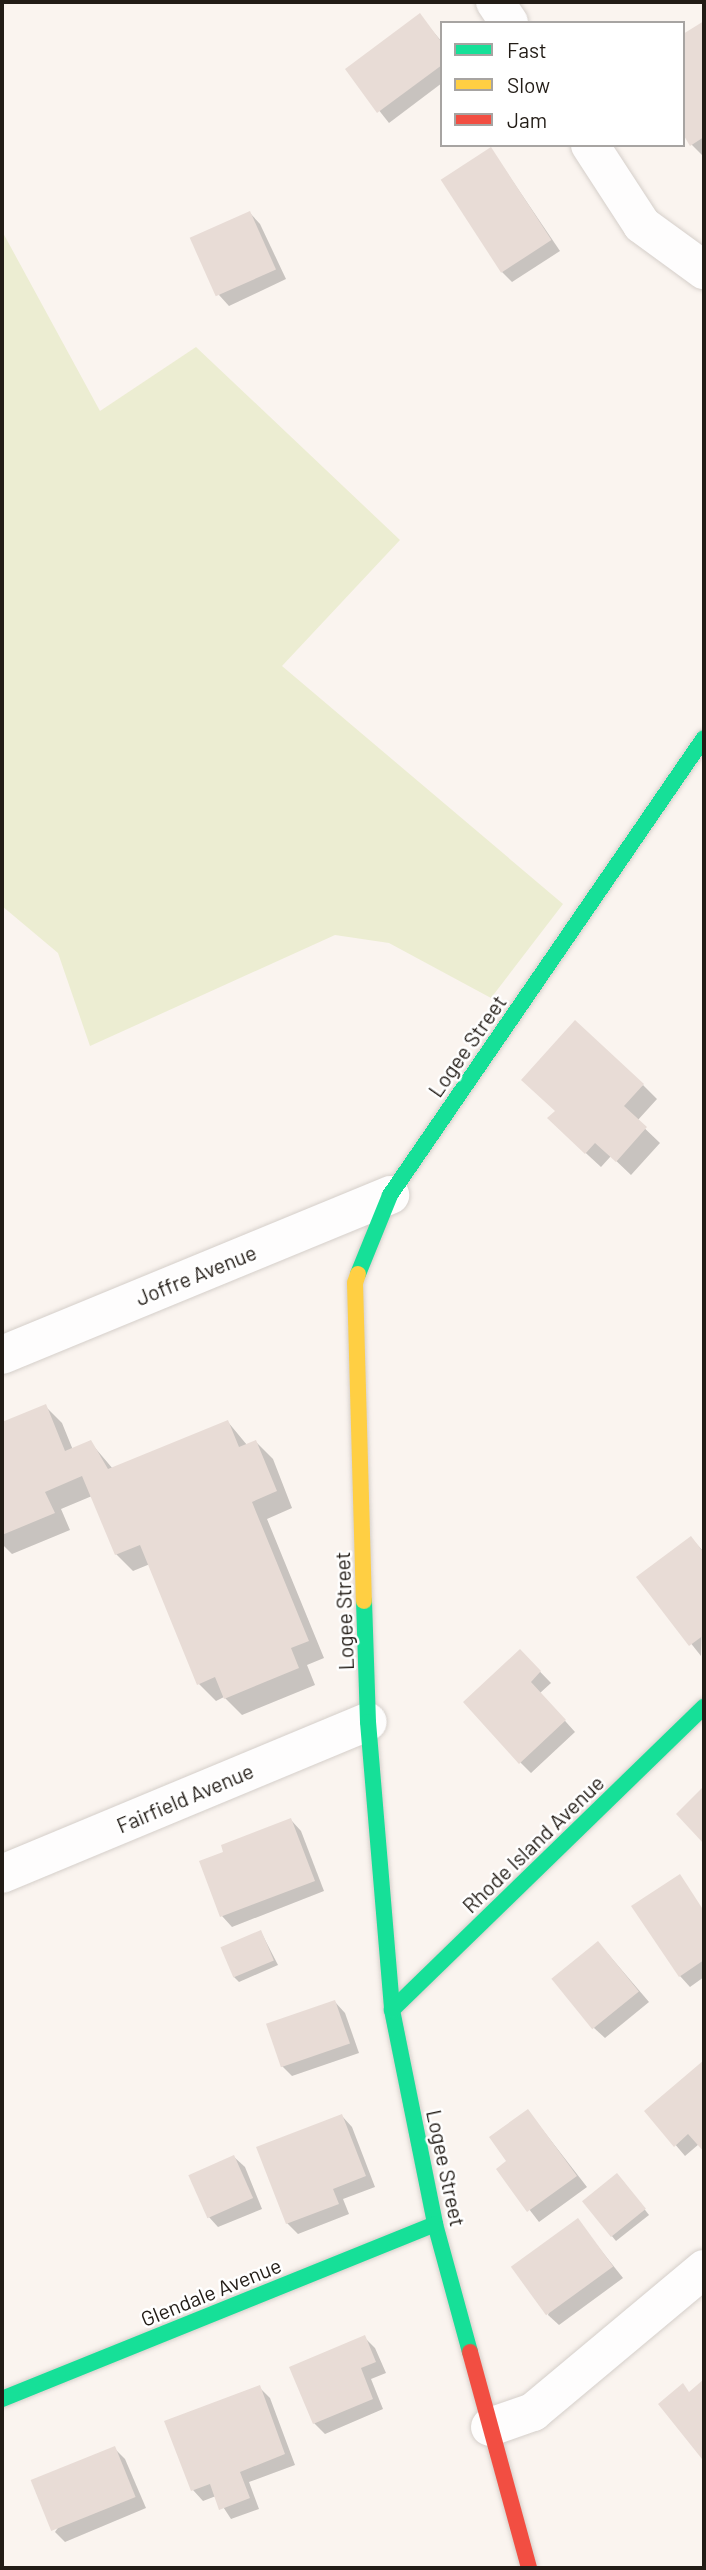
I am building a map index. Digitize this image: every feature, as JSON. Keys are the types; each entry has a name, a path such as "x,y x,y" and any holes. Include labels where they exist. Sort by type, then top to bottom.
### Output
{"street":[{"path":"495,2 508,21"},
{"path":"591,147 642,225 704,270"},
{"name":"Logee Street","path":"529,2568 435,2224 392,2010 368,1722 355,1283 390,1195 704,738"},
{"name":"Joffre Avenue","path":"2,1355 390,1195"},
{"name":"Rhode Island Avenue","path":"392,2010 704,1707"},
{"name":"Fairfield Avenue","path":"2,1874 368,1722"},
{"name":"Glendale Avenue","path":"2,2399 435,2224"},
{"path":"490,2427 533,2412 704,2269"}],"green space":[{"path":"2,231 100,411 196,347 400,540 282,666 563,904 491,998 389,943 335,935 90,1046 58,953 2,906"}],"building":[{"path":"420,13 440,40 440,66 377,113 345,69"},
{"path":"704,21 704,137 690,146 685,137 685,33"},
{"path":"491,147 551,240 501,273 441,180"},
{"path":"250,211 276,269 216,296 190,238"},
{"path":"575,1020 644,1084 624,1106 647,1127 616,1162 595,1143 585,1154 547,1118 555,1111 521,1080"},
{"path":"46,1404 65,1451 91,1440 108,1469 228,1420 239,1447 256,1440 277,1491 252,1502 309,1641 291,1648 299,1668 224,1699 215,1677 197,1685 140,1545 115,1555 82,1476 45,1492 55,1513 2,1535 2,1422"},
{"path":"691,1536 704,1553 704,1635 689,1646 636,1577"},
{"path":"520,1649 541,1671 531,1682 566,1720 519,1764 463,1702"},
{"path":"704,1786 704,1844 676,1814"},
{"path":"291,1818 315,1881 220,1917 199,1861 223,1852 221,1845"},
{"path":"680,1874 704,1911 704,1960 679,1977 631,1906"},
{"path":"261,1930 274,1960 233,1978 220,1947"},
{"path":"598,1941 639,1992 592,2029 551,1979"},
{"path":"335,2000 350,2043 281,2067 266,2024"},
{"path":"704,2060 704,2152 688,2134 674,2147 644,2111"},
{"path":"528,2109 577,2176 527,2212 496,2169 506,2161 489,2137"},
{"path":"342,2114 366,2176 333,2189 339,2204 286,2224 256,2147"},
{"path":"234,2155 253,2198 207,2218 188,2175"},
{"path":"617,2173 646,2209 611,2237 582,2201"},
{"path":"578,2218 613,2267 546,2315 511,2267"},
{"path":"365,2335 376,2362 361,2368 373,2399 313,2424 289,2367"},
{"path":"704,2379 702,2459 658,2404 683,2383 689,2392"},
{"path":"260,2385 285,2454 240,2472 250,2498 219,2510 210,2484 191,2491 164,2421"},
{"path":"115,2446 136,2497 51,2531 31,2480"}],"traffic: fast":[{"path":"358,1274 390,1195 704,738"},
{"path":"364,1601 368,1722 392,2010 435,2224 470,2352"},
{"path":"392,2010 704,1707"},
{"path":"2,2399 435,2224"}],"traffic: slow":[{"path":"358,1274 355,1283 364,1601"}],"traffic: jam":[{"path":"470,2352 529,2568"}]}
